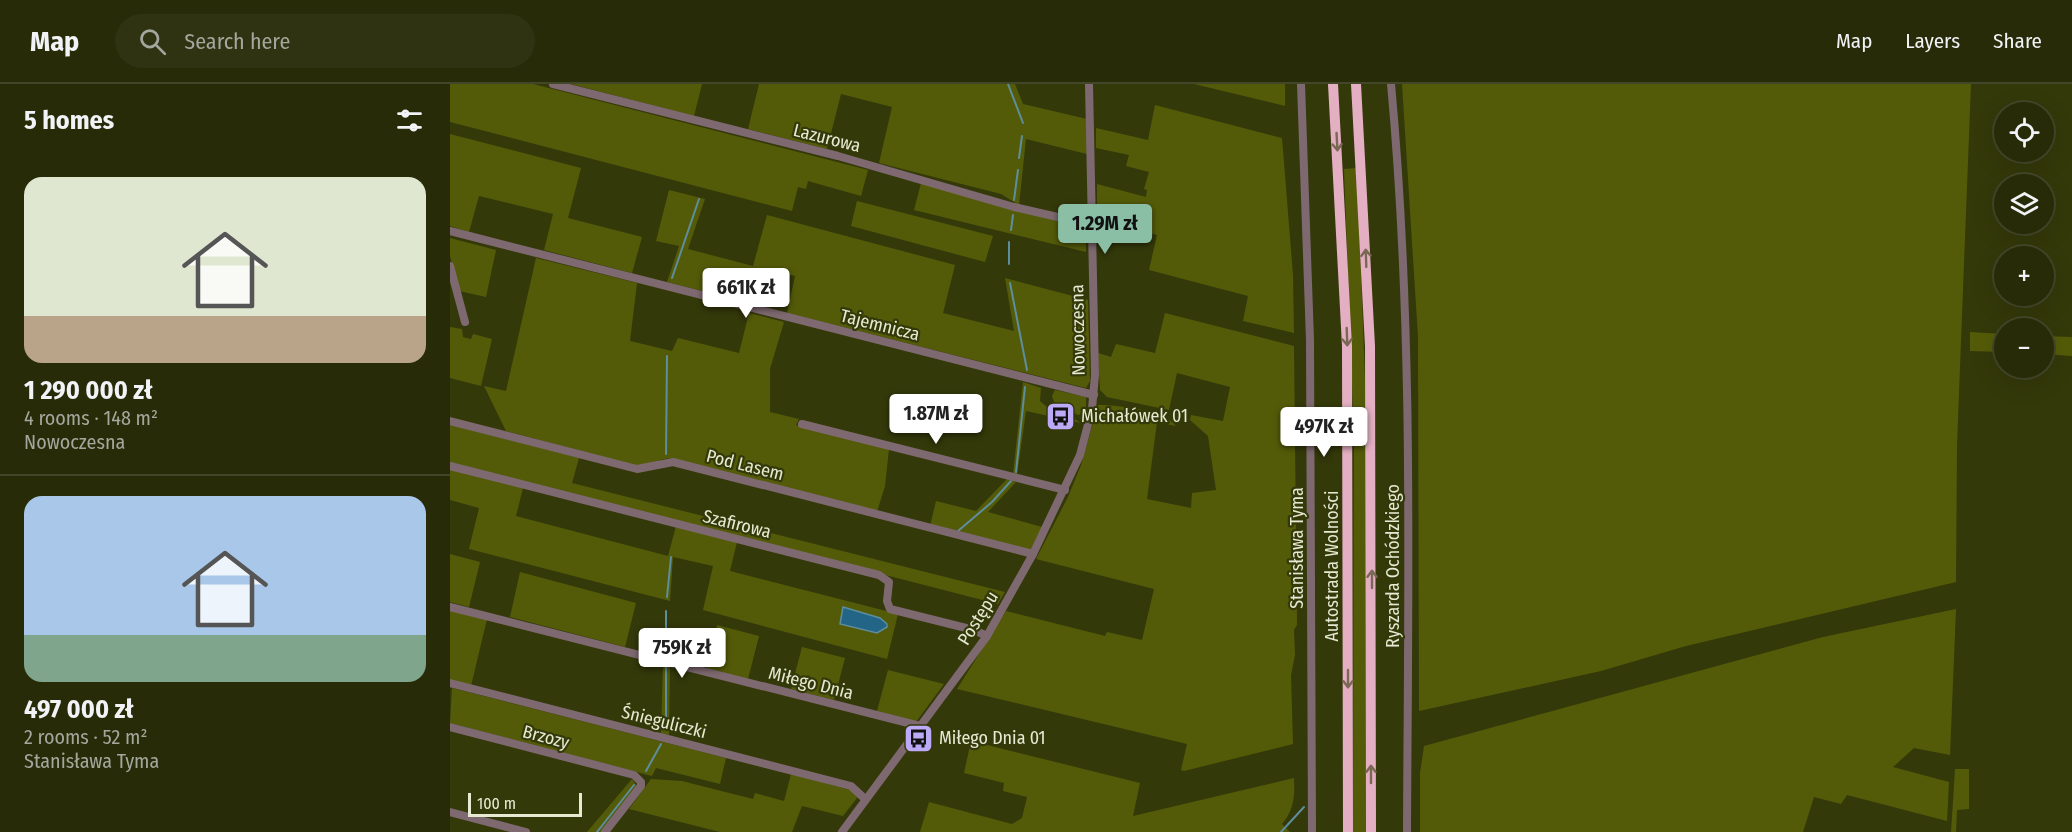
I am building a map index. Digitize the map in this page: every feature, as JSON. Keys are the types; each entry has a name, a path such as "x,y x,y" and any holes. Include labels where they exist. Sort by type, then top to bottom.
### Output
{"highway":[{"name":"Autostrada Wolności","path":"1333,84 1347,357 1348,832"},
{"path":"1356,84 1370,369 1371,832"}],"street":[{"name":"Lazurowa","path":"553,84 838,156 1014,207 1092,225"},
{"name":"Nowoczesna","path":"1089,84 1094,395"},
{"name":"Stanisława Tyma","path":"1301,84 1310,340 1312,832"},
{"name":"Ryszarda Ochódzkiego","path":"1391,84 1401,202 1407,347 1407,832"},
{"name":"Tajemnicza","path":"450,231 1094,395"},
{"path":"450,266 465,322"},
{"name":"Postępu","path":"842,832 987,636 1034,554 1065,490 1080,454 1094,395"},
{"name":"Pod Lasem","path":"450,421 637,469 673,462 1034,554"},
{"path":"802,424 1065,490"},
{"name":"Szafirowa","path":"450,465 879,575 889,582 887,601 890,609 974,630 987,636"},
{"name":"Miłego Dnia","path":"450,607 920,726"},
{"name":"Śnieguliczki","path":"450,683 850,786 865,799"},
{"name":"Brzozy","path":"450,727 634,775 641,782 641,786 605,832"},
{"path":"450,812 526,832"}],"green space":[{"path":"450,84 533,84 868,170 861,196 808,181 806,189 798,187 792,211 450,122"},
{"path":"571,84 702,84 694,116"},
{"path":"759,84 1015,84 1023,104 1087,119 1087,154 1026,139 1019,205 1001,194 879,163 892,107 841,94 827,149 748,129"},
{"path":"1194,84 1285,84 1285,106"},
{"path":"1402,84 1971,84 1957,444 1956,582 1686,646 1601,671 1419,711 1418,337"},
{"path":"1155,105 1282,138 1293,275 1294,333 1243,321 1248,296 1149,270 1157,235 1097,219 1097,184 1146,197 1147,190 1144,189 1149,172 1126,166 1129,155 1096,148 1096,128 1148,140"},
{"path":"450,134 581,168 568,218 642,237 632,273 544,250 553,214 479,196 469,232 450,226"},
{"path":"1357,168 1365,379 1366,832 1353,832 1354,434 1344,169"},
{"path":"921,183 1086,229 1086,252 914,210"},
{"path":"669,190 705,199 688,249 753,266 767,215 955,265 943,313 1014,331 1005,278 1088,300 1090,381 1086,388 787,313 795,276 767,269 758,305 667,282 679,246 656,241"},
{"path":"857,201 993,236 985,262 851,226"},
{"path":"450,238 496,250 486,297 459,291 450,256"},
{"path":"536,258 637,283 630,341 672,351 678,338 739,353 749,313 784,322 770,369 770,412 799,419 796,425 889,449 885,486 877,512 670,458 637,466 506,431 484,386 506,391"},
{"path":"1165,313 1294,346 1297,625 1294,630 1295,655 1291,675 1293,744 1184,771 1181,770 1187,744 957,689 1006,611 1105,636 1107,632 1142,640 1154,589 1036,559 1068,497 1081,465 1098,405 1128,407 1151,412 1162,416 1176,426 1157,422 1147,499 1191,508 1192,493 1216,490 1208,436 1190,420 1191,415 1223,421 1230,387 1177,373 1169,410 1107,397 1100,390 1098,353 1111,357 1116,344 1155,353"},
{"path":"450,327 462,329 463,337 471,339 473,334 492,339 481,386 450,378"},
{"path":"1970,332 1994,333 1994,352 1970,351"},
{"path":"2054,336 2072,337 2072,356 2054,355"},
{"path":"1023,382 1041,388 1040,401 1057,416 1071,420 1073,418 1081,423 1026,411 1017,475 1013,474"},
{"path":"1055,390 1086,397 1086,413 1078,415 1054,402 1052,396"},
{"path":"450,425 579,458 572,483 1005,592 998,604 450,463"},
{"path":"450,469 523,488 516,516 668,556 676,526 737,542 730,571 898,614 887,659 703,610 713,566 673,557 670,601 469,549 479,508 450,500"},
{"path":"1007,479 1016,482 988,512 1042,527 1030,551 930,526 936,501 976,511"},
{"path":"450,554 480,562 469,607 450,602"},
{"path":"520,572 636,603 625,647 510,617"},
{"path":"1956,609 1950,755 1914,748 1893,767 1949,782 1947,821 1847,795 1841,804 1814,797 1803,832 1420,832 1420,773 1424,746 1823,637"},
{"path":"450,610 487,619 471,686 450,680"},
{"path":"717,625 759,636 748,679 707,668"},
{"path":"802,647 845,658 834,700 791,689"},
{"path":"663,663 670,665 669,735 661,734"},
{"path":"888,670 944,684 916,722 877,711"},
{"path":"452,688 726,758 720,784 656,768 652,776 450,723"},
{"path":"971,741 1140,783 1133,816 1294,778 1293,803 1282,824 1290,832 920,832 929,802 1012,824 1022,818 1027,797 1003,791 1004,783 964,773"},
{"path":"1955,769 1969,769 1969,809 1957,810 1956,832 1951,832"},
{"path":"791,774 854,791 857,798 843,816 802,806 792,832 720,832 629,809 651,779 682,781 753,799 755,793 784,801"},
{"path":"632,779 637,786 603,832 587,832"}],"water":[{"path":"843,607 880,618 887,624 887,627 877,633 840,624"}],"waterway":[{"path":"1008,84 1023,123"},
{"path":"1019,158 1022,136"},
{"path":"1014,200 1018,170"},
{"path":"672,278 699,199"},
{"path":"1011,230 1013,215"},
{"path":"1009,242 1009,264"},
{"path":"1010,283 1027,370"},
{"path":"666,454 667,356"},
{"path":"1016,472 1025,387"},
{"path":"958,531 992,502 1011,481"},
{"path":"667,597 671,557"},
{"path":"666,611 666,655"},
{"path":"666,666 666,730"},
{"path":"646,771 661,744"},
{"path":"597,832 634,785"},
{"path":"1281,832 1304,807"}],"place":[{"name":"Michałówek 01","path":"1060,416"},
{"name":"Miłego Dnia 01","path":"918,738"}]}
